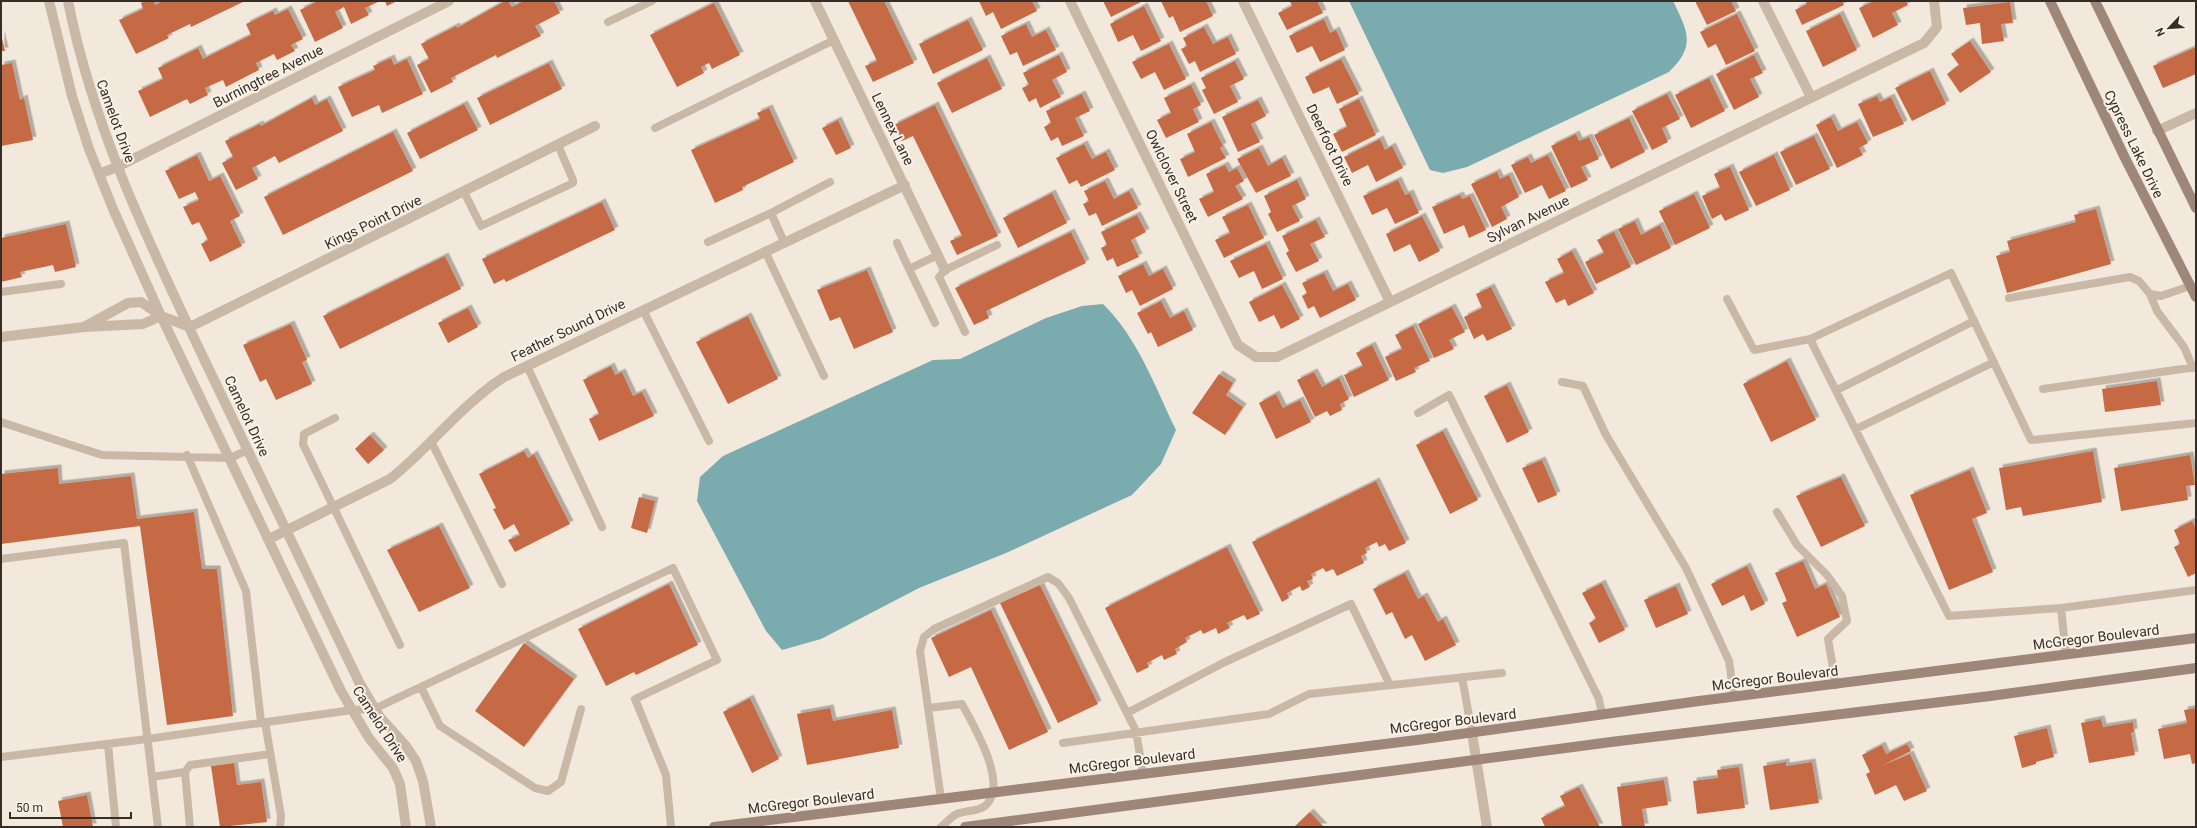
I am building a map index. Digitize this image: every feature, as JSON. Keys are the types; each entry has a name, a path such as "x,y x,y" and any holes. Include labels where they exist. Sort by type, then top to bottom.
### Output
{"main road":[{"name":"Cypress Lake Drive","path":"2050,1 2125,158 2193,284 2196,297"},
{"name":"Cypress Lake Drive","path":"2095,1 2157,131 2196,208"},
{"name":"McGregor Boulevard","path":"714,827 993,794 1472,733 1734,697 2196,638"},
{"path":"966,827 2196,668"}],"street":[{"name":"Camelot Drive","path":"49,1 56,40 72,96 99,174 161,316 341,691 370,738 393,768 400,784 406,827"},
{"name":"Camelot Drive","path":"68,1 87,80 117,167 135,210 359,682 374,709 406,746 416,762 423,781 431,827"},
{"name":"Burningtree Avenue","path":"99,174 117,167 450,1"},
{"name":"Lennex Lane","path":"815,1 945,270"},
{"name":"Owlclover Street","path":"1070,1 1238,345 1256,357"},
{"name":"Deerfoot Drive","path":"1243,1 1390,302"},
{"path":"1763,1 1810,97"},
{"name":"Sylvan Avenue","path":"1256,357 1277,357 1924,43 1937,27 1934,1"},
{"path":"2157,131 2196,113"},
{"name":"Kings Point Drive","path":"190,327 595,126"},
{"name":"Feather Sound Drive","path":"269,539 390,479 487,388 527,366 905,185"},
{"path":"84,327 128,303 141,302 161,316 190,327"},
{"path":"1,337 84,327 144,324 161,316"},
{"path":"1472,733 1475,761 1488,827"}],"lane":[{"path":"608,22 652,1"},
{"path":"655,128 834,40"},
{"path":"464,192 481,226 573,183 558,145"},
{"path":"708,242 771,213 830,182"},
{"path":"771,213 784,242"},
{"path":"897,243 935,323"},
{"path":"965,332 939,276 945,270 997,245"},
{"path":"765,251 824,376"},
{"path":"909,269 938,255"},
{"path":"1727,299 1754,350 1810,339 1951,273 2031,440 2196,423"},
{"path":"2009,298 2130,276 2139,281 2150,294 2157,311 2184,347 2194,368 2043,389"},
{"path":"1,292 61,284"},
{"path":"2150,294 2161,296 2193,284"},
{"path":"643,310 708,441"},
{"path":"1837,390 1974,321"},
{"path":"1810,339 1837,390 1949,616 2061,608 2196,590"},
{"path":"1856,429 1994,362"},
{"path":"527,366 602,527"},
{"path":"1562,382 1583,386 1606,435 1686,568 1729,662 1734,697"},
{"path":"1418,413 1450,395 1599,699 1602,715"},
{"path":"335,418 304,434 303,444 400,645"},
{"path":"1,422 102,455 187,455 230,458 248,450"},
{"path":"431,441 502,584"},
{"path":"187,455 246,591 263,722 281,816 280,827"},
{"path":"1776,512 1797,545 1827,575 1842,596 1847,621 1828,639 1836,685"},
{"path":"1,559 124,543 158,827"},
{"path":"1,757 147,739 352,710 374,709 673,568 717,660 635,699 666,775 671,827"},
{"path":"941,800 920,651 924,637 934,629 1048,577 1058,583 1069,598 1136,731 1143,774"},
{"path":"1127,713 1225,662 1351,604 1390,685"},
{"path":"2061,608 2066,655"},
{"path":"1063,743 1136,731 1269,714 1309,694 1502,673"},
{"path":"1462,677 1472,733"},
{"path":"421,687 440,726 535,788 548,791 561,782 581,709"},
{"path":"928,708 962,704 986,749 993,778 993,794 985,806 956,815 941,827"},
{"path":"108,744 116,827"},
{"path":"190,827 185,772 190,765 270,754"},
{"path":"152,778 185,772"}],"water":[{"path":"1349,1 1673,1 1687,38 1683,54 1678,63 1669,72 1467,167 1443,173 1430,170"},
{"path":"1103,304 1115,317 1136,347 1176,430 1161,464 1132,495 1006,553 919,588 821,639 782,650 766,631 697,501 700,477 723,456 933,360 960,359 1046,318 1082,306"}],"building":[{"path":"145,1 154,1 155,5 163,1 245,1 191,27 190,24 167,35 169,38 136,54 119,20 143,9 141,3"},
{"path":"318,1 380,1 365,8 369,15 351,24 344,7 335,12 343,28 315,42 300,10"},
{"path":"385,1 397,1 387,6"},
{"path":"505,1 508,1 512,7 524,1 554,1 560,13 535,26 541,36 497,58 496,55 451,78 453,82 431,93 417,65 429,59 421,44 456,26 457,28"},
{"path":"848,1 884,1 914,63 873,82 865,66 877,61"},
{"path":"979,1 1032,1 1037,11 1001,29 993,12 986,16"},
{"path":"1103,1 1143,1 1111,17"},
{"path":"1161,1 1206,1 1213,16 1180,32 1173,16 1169,18"},
{"path":"1290,1 1317,1 1323,13 1287,30 1278,13 1292,6"},
{"path":"1695,1 1731,1 1736,11 1707,25"},
{"path":"1806,1 1842,1 1844,5 1802,25 1795,10 1807,4"},
{"path":"1874,1 1906,1 1908,5 1892,13 1898,25 1873,38 1859,8"},
{"path":"2010,2 2013,23 2001,24 2004,41 1982,44 1980,23 1966,25 1963,8"},
{"path":"714,3 740,55 712,69 709,63 701,67 704,73 677,87 650,35"},
{"path":"1144,6 1161,41 1141,51 1133,35 1118,42 1110,24"},
{"path":"288,9 303,39 291,45 295,51 277,60 274,54 256,63 259,70 226,87 223,80 205,88 208,95 190,104 187,99 150,117 138,91 163,79 158,68 198,48 203,59 251,35 246,24 273,11 275,15"},
{"path":"1737,14 1755,51 1726,65 1716,44 1708,48 1700,32"},
{"path":"1840,14 1857,50 1823,67 1806,31"},
{"path":"1324,19 1330,33 1336,30 1345,50 1320,62 1312,46 1297,53 1289,36"},
{"path":"968,20 983,50 933,74 919,44"},
{"path":"1026,24 1032,37 1046,30 1056,50 1023,66 1017,52 1010,55 1001,36"},
{"path":"1204,27 1213,44 1228,37 1236,54 1200,72 1195,61 1189,64 1181,49 1187,46 1183,38"},
{"path":"1,34 5,51 1,51"},
{"path":"1970,41 1991,72 1960,93 1947,74 1959,65 1951,54"},
{"path":"1169,44 1186,79 1164,90 1155,72 1141,79 1132,62"},
{"path":"2196,47 2196,74 2163,88 2153,66"},
{"path":"1059,55 1067,72 1052,80 1061,97 1040,108 1036,98 1029,102 1022,88 1029,85 1023,73"},
{"path":"1754,55 1763,73 1750,79 1759,97 1734,110 1716,74"},
{"path":"391,58 394,65 407,59 423,94 382,113 379,105 352,117 338,87 375,70 373,66"},
{"path":"987,58 1002,89 952,113 937,83"},
{"path":"1341,59 1359,94 1337,104 1329,87 1313,94 1305,77"},
{"path":"1235,61 1244,79 1230,86 1238,102 1214,114 1202,90 1206,88 1201,78"},
{"path":"12,63 20,100 24,98 33,140 1,146 1,65"},
{"path":"549,63 562,89 490,125 477,98"},
{"path":"1930,71 1946,104 1912,121 1895,88"},
{"path":"1709,78 1725,111 1691,128 1675,95"},
{"path":"1191,85 1201,105 1193,109 1199,122 1166,138 1157,120 1171,113 1164,98"},
{"path":"1082,94 1090,111 1075,118 1084,136 1062,146 1058,137 1051,141 1044,127 1051,123 1046,111"},
{"path":"1667,94 1680,119 1662,128 1668,142 1652,150 1632,111"},
{"path":"1877,96 1880,102 1891,97 1904,124 1873,137 1858,104"},
{"path":"312,98 315,105 327,99 343,131 279,163 275,156 252,168 258,179 236,190 222,163 233,157 225,141 260,124 261,126"},
{"path":"1359,99 1376,135 1342,152 1333,134 1347,127 1339,109"},
{"path":"1258,100 1266,116 1251,124 1260,142 1238,152 1222,117"},
{"path":"464,104 478,130 420,159 407,133"},
{"path":"935,105 998,236 957,255 950,241 962,236 913,136 902,141 894,125"},
{"path":"769,108 794,162 742,187 743,190 715,203 691,150 760,119 757,113"},
{"path":"1831,117 1838,131 1857,122 1868,143 1859,148 1863,155 1837,168 1816,125"},
{"path":"1629,118 1645,152 1611,169 1594,135"},
{"path":"838,120 851,148 836,155 822,128"},
{"path":"1211,122 1223,146 1220,148 1226,158 1188,177 1180,159 1195,152 1187,134"},
{"path":"393,132 413,171 283,235 264,197"},
{"path":"1576,134 1579,141 1589,137 1599,159 1581,167 1588,180 1571,188 1551,146"},
{"path":"1814,136 1830,169 1796,185 1780,152"},
{"path":"1380,139 1385,150 1392,146 1403,168 1376,182 1368,165 1352,173 1344,157"},
{"path":"1084,144 1092,159 1106,152 1115,170 1081,187 1077,180 1069,184 1056,158"},
{"path":"1259,148 1268,166 1282,158 1291,176 1256,193 1237,159"},
{"path":"197,155 209,181 220,176 240,216 230,221 242,246 210,262 201,244 208,240 199,222 192,225 183,207 199,200 195,192 179,199 165,171"},
{"path":"1548,155 1566,191 1549,199 1542,185 1525,193 1511,165 1528,157 1531,163"},
{"path":"1774,155 1790,190 1756,206 1739,172"},
{"path":"1225,165 1229,172 1237,168 1244,181 1235,186 1243,199 1208,217 1199,199 1214,192 1206,174"},
{"path":"1730,167 1749,210 1725,221 1721,214 1712,219 1702,196 1720,188 1714,174"},
{"path":"1497,172 1500,179 1509,175 1519,197 1501,207 1507,219 1492,227 1471,184"},
{"path":"1297,180 1306,199 1292,206 1300,221 1277,232 1268,214 1271,212 1264,196"},
{"path":"1398,180 1405,195 1410,193 1419,213 1395,224 1387,208 1372,215 1363,196"},
{"path":"1105,181 1114,199 1129,191 1138,208 1102,226 1096,213 1089,216 1083,204 1089,201 1084,191"},
{"path":"1052,193 1067,223 1018,248 1003,218"},
{"path":"1694,194 1710,228 1675,245 1659,211"},
{"path":"1460,195 1462,199 1470,196 1486,230 1469,238 1464,225 1444,234 1432,207"},
{"path":"602,202 615,230 506,282 504,279 494,284 482,259"},
{"path":"1248,205 1264,238 1224,258 1215,240 1230,233 1222,217"},
{"path":"2096,209 2111,264 2007,293 1996,256 2010,252 2007,241 2076,222 2074,215"},
{"path":"1137,215 1146,232 1131,240 1139,257 1117,267 1113,258 1107,261 1101,248 1107,245 1101,232"},
{"path":"1422,216 1440,251 1419,262 1410,244 1394,252 1386,234"},
{"path":"1316,220 1325,237 1310,244 1319,261 1296,272 1286,253 1289,251 1282,236"},
{"path":"1635,221 1641,235 1660,225 1671,248 1636,265 1618,229"},
{"path":"66,224 76,267 55,272 53,265 20,272 22,277 1,282 1,238"},
{"path":"1071,232 1086,263 986,311 989,318 974,325 955,288"},
{"path":"1614,232 1631,267 1596,284 1585,262 1604,253 1597,240"},
{"path":"1266,244 1283,279 1262,289 1254,271 1239,278 1230,261"},
{"path":"1572,251 1594,293 1568,306 1565,299 1556,303 1545,282 1564,273 1557,259"},
{"path":"445,256 461,289 340,349 323,316"},
{"path":"1143,264 1149,276 1163,269 1173,289 1140,306 1132,290 1126,293 1118,276"},
{"path":"867,270 893,332 854,349 840,317 830,321 817,290"},
{"path":"1324,273 1333,291 1348,284 1356,300 1320,318 1314,306 1308,309 1302,296 1307,293 1302,283"},
{"path":"1282,285 1300,319 1281,329 1274,315 1259,322 1249,302"},
{"path":"1491,287 1512,329 1487,341 1483,334 1474,339 1464,317 1482,308 1476,294"},
{"path":"1161,301 1170,318 1184,311 1193,330 1158,347 1151,332 1148,334 1137,313"},
{"path":"1452,307 1465,332 1449,340 1454,349 1434,358 1418,324"},
{"path":"468,308 478,327 448,343 438,323"},
{"path":"748,316 778,379 728,404 696,342"},
{"path":"291,324 307,360 302,362 312,384 276,400 266,379 260,382 243,345"},
{"path":"1413,326 1430,361 1414,368 1416,372 1396,381 1385,357 1402,349 1395,335"},
{"path":"1372,345 1389,380 1354,397 1344,375 1363,366 1356,353"},
{"path":"1787,361 1816,420 1771,442 1743,384"},
{"path":"611,366 615,375 622,372 633,396 642,392 654,416 599,441 589,419 599,414 583,380"},
{"path":"1314,372 1322,387 1339,378 1349,399 1340,404 1342,410 1330,416 1327,411 1315,417 1297,380"},
{"path":"1219,374 1233,383 1226,395 1243,407 1225,435 1192,413"},
{"path":"2157,381 2161,405 2105,412 2102,389"},
{"path":"1507,385 1529,432 1507,443 1484,396"},
{"path":"1276,394 1283,408 1300,400 1311,422 1276,439 1259,403"},
{"path":"1443,431 1478,500 1450,514 1416,445"},
{"path":"370,435 384,450 368,464 355,449"},
{"path":"524,451 528,458 534,454 570,524 515,552 508,540 520,535 514,524 504,530 493,509 496,508 479,474"},
{"path":"2093,451 2102,502 2023,516 2021,507 2006,510 1999,468"},
{"path":"2190,455 2195,485 2186,486 2188,500 2121,511 2114,468"},
{"path":"1542,460 1557,495 1538,503 1522,468"},
{"path":"58,468 59,484 131,476 137,519 194,512 202,569 217,569 233,716 167,725 140,526 1,544 1,474"},
{"path":"1970,470 1987,513 1972,519 1993,572 1949,590 1910,495"},
{"path":"1841,477 1865,526 1821,547 1796,496"},
{"path":"1376,481 1406,543 1389,551 1385,544 1379,547 1377,542 1365,548 1367,553 1361,556 1364,563 1337,576 1333,569 1326,572 1323,568 1311,574 1313,579 1307,581 1310,587 1302,591 1300,586 1287,593 1289,598 1282,602 1252,542"},
{"path":"639,497 655,501 647,533 631,528"},
{"path":"2192,521 2196,529 2196,573 2188,577 2174,547 2180,544 2174,530"},
{"path":"439,526 470,588 419,612 387,550"},
{"path":"1227,547 1260,614 1247,620 1244,615 1227,623 1230,628 1218,634 1216,628 1203,634 1201,630 1185,638 1187,642 1175,649 1177,654 1164,660 1162,655 1147,663 1149,667 1137,673 1105,608"},
{"path":"1803,561 1815,589 1826,584 1840,617 1797,637 1782,603 1787,601 1775,573"},
{"path":"1747,566 1765,604 1751,611 1744,595 1722,606 1711,584"},
{"path":"1405,573 1418,599 1424,596 1438,622 1443,619 1456,645 1425,661 1412,635 1405,639 1392,612 1386,615 1373,589"},
{"path":"1039,583 1098,704 1058,723 1000,603"},
{"path":"1602,583 1625,630 1599,643 1589,623 1596,619 1582,593"},
{"path":"669,584 698,645 636,675 634,672 606,686 578,629"},
{"path":"1676,586 1688,614 1656,628 1644,600"},
{"path":"991,610 1048,732 1009,750 971,667 949,677 931,638"},
{"path":"524,643 574,679 524,747 475,711"},
{"path":"750,698 779,759 752,773 723,712"},
{"path":"830,708 833,721 892,710 899,748 807,765 797,714"},
{"path":"2196,708 2196,763 2192,764 2190,754 2164,759 2158,729 2187,723 2184,710"},
{"path":"2101,719 2103,727 2133,722 2134,732 2131,733 2135,755 2089,763 2081,723"},
{"path":"2047,728 2054,757 2022,768 2014,736"},
{"path":"1907,744 1911,751 1881,766 1910,754 1927,791 1904,801 1896,785 1875,795 1866,774 1870,772 1862,755 1882,745 1886,754"},
{"path":"1786,762 1786,766 1812,762 1819,803 1770,810 1763,766"},
{"path":"234,763 237,785 261,782 267,822 220,827 211,766"},
{"path":"1739,767 1745,808 1697,814 1693,781 1718,778 1717,770"},
{"path":"1664,780 1668,805 1642,809 1645,827 1622,827 1617,787"},
{"path":"1579,787 1600,827 1545,827 1541,818 1565,806 1560,796"},
{"path":"87,795 93,827 63,827 58,801"},
{"path":"1310,812 1324,827 1294,827"}]}
